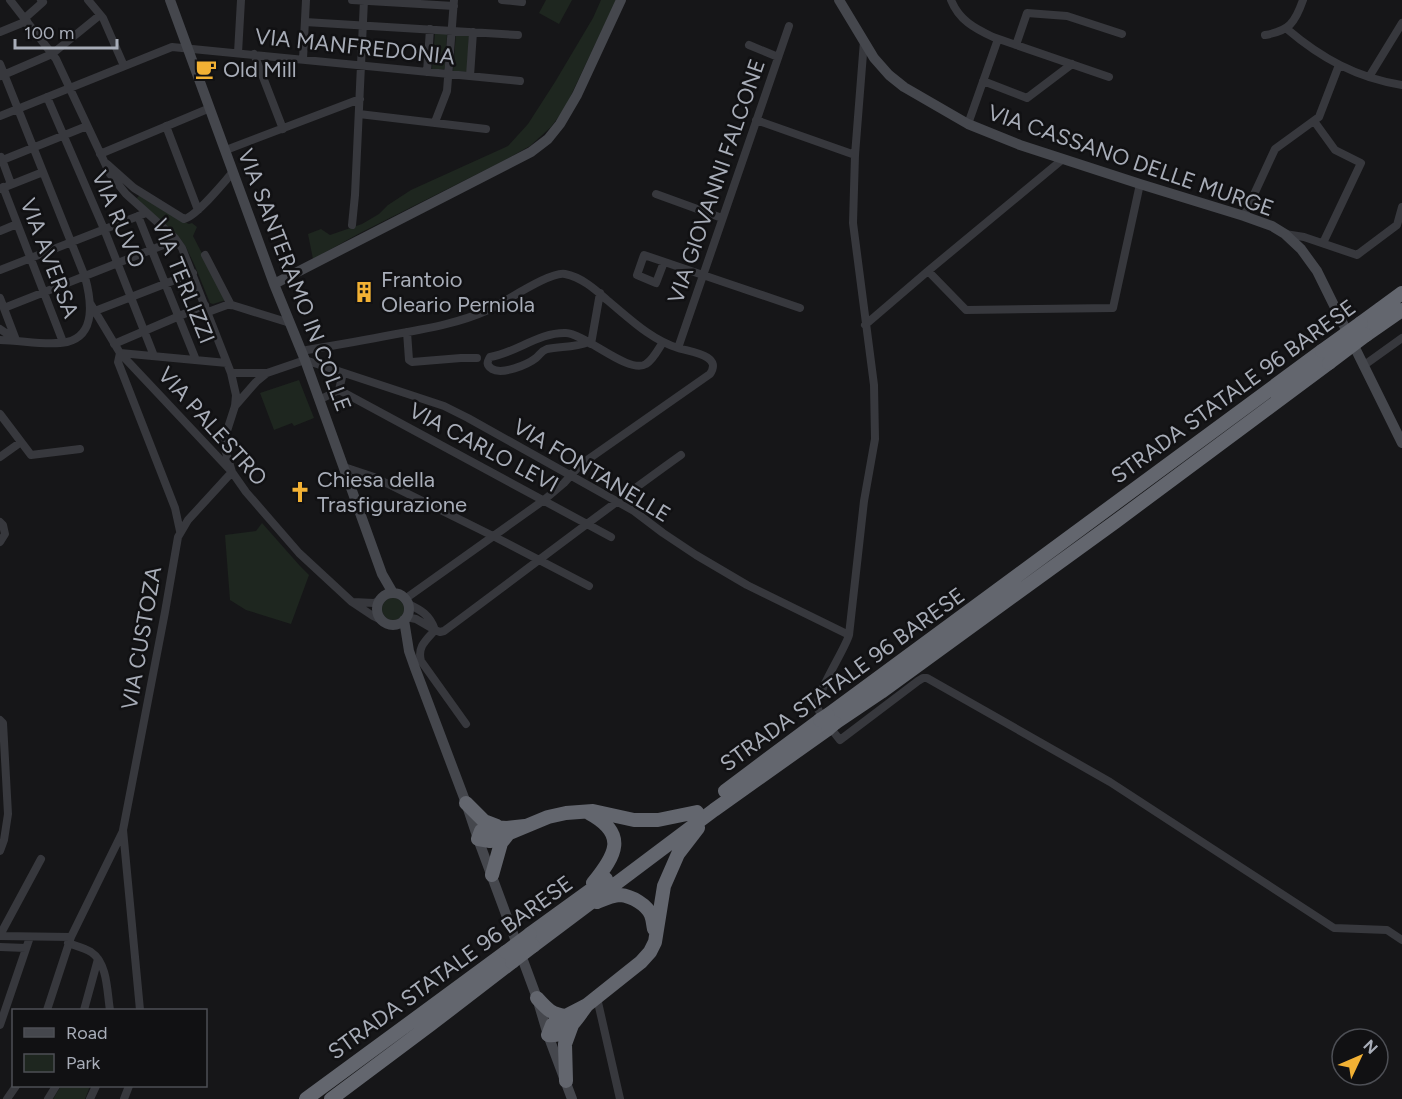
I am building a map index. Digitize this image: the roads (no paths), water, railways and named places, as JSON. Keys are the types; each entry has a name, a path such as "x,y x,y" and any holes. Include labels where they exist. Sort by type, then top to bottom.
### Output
{"highway":[{"name":"STRADA STATALE 96 BARESE","path":"306,1099 714,810 828,722 1326,357 1363,329 1402,292"},
{"name":"STRADA STATALE 96 BARESE","path":"1363,329 1402,309"},
{"name":"STRADA STATALE 96 BARESE","path":"583,902 696,812 828,722"},
{"path":"466,803 484,821 504,830"},
{"path":"548,1035 552,1025 569,1021 650,952 655,942 664,886 678,854 714,810"},
{"path":"478,839 489,841 504,830 525,826 548,817 584,811 634,820 658,820 696,812"},
{"path":"583,902 607,866 615,849 612,832 600,819 584,811"},
{"path":"492,875 504,830"},
{"path":"583,902 620,895 639,902 651,913 655,942"},
{"name":"STRADA STATALE 96 BARESE","path":"331,1099 430,1026 509,957"},
{"path":"537,998 547,1010 569,1021"},
{"path":"566,1081 566,1044 569,1021"}],"main road":[{"name":"VIA SANTERAMO IN COLLE","path":"170,0 274,284 320,400 382,574"},
{"path":"274,284 531,152 548,139 577,95 621,0"},
{"name":"VIA CASSANO DELLE MURGE","path":"838,0 874,58 889,75 904,87 968,124 1020,145 1244,216 1272,226 1285,234"},
{"path":"1285,234 1301,249 1317,271 1402,443"},
{"path":"382,574 393,593"},
{"path":"381,598 393,593 406,601 409,608 405,619 395,625 385,622 379,616 377,608 381,598 382,574"},
{"name":"VIA PALESTRO","path":"405,619 409,651 572,1099"},
{"name":"VIA PALESTRO","path":"385,622 409,651"}],"street":[{"path":"10,0 52,54 110,174 142,214 176,240 182,248 231,373 236,395 224,446 232,472"},
{"path":"0,32 26,20 43,2 42,0"},
{"path":"88,0 100,15 124,66"},
{"path":"238,53 241,0"},
{"path":"303,59 306,0"},
{"path":"352,0 454,3 447,91 435,122"},
{"path":"352,225 364,0"},
{"path":"502,0 522,2"},
{"path":"951,0 957,12 969,24 998,39 1109,77"},
{"path":"1265,35 1287,29 1293,22 1303,0"},
{"path":"1016,45 1027,13 1067,16 1122,34"},
{"path":"2,76 52,54 100,15"},
{"path":"305,22 518,35"},
{"path":"1369,77 1402,22"},
{"name":"VIA GIOVANNI FALCONE","path":"678,348 789,26"},
{"path":"427,72 430,29"},
{"path":"1287,29 1315,51 1339,65 1369,77 1402,85"},
{"path":"470,76 473,32"},
{"path":"968,124 998,39"},
{"path":"864,41 855,156 853,223 874,385 875,439 864,501 849,635 847,644 837,659 817,704 818,710 840,740 918,681 927,678 1110,782 1334,928 1387,930 1402,940"},
{"path":"749,45 778,57"},
{"name":"VIA MANFREDONIA","path":"0,116 172,47 520,81"},
{"path":"254,54 283,129"},
{"path":"0,64 2,76 18,109 72,242 85,277 92,308 120,353 118,362 175,508 180,531"},
{"path":"983,81 1027,98 1072,64"},
{"path":"1244,216 1275,149 1319,117 1339,65"},
{"name":"VIA RUVO","path":"48,97 154,356"},
{"path":"226,150 360,99"},
{"path":"102,158 166,126 210,108"},
{"path":"359,114 486,129"},
{"path":"756,120 855,156"},
{"path":"1314,121 1335,150 1360,163 1323,243"},
{"path":"1,159 87,126"},
{"path":"166,126 198,210"},
{"path":"102,158 134,188 184,219 198,210 233,172"},
{"name":"VIA AVERSA","path":"1,159 5,187 17,224 63,342"},
{"path":"866,326 928,271 1064,159"},
{"path":"5,187 44,172"},
{"path":"928,271 966,310 1113,308 1140,184"},
{"path":"656,194 722,218"},
{"path":"1285,234 1304,237 1357,255 1397,225 1402,207"},
{"path":"0,270 142,214"},
{"name":"VIA TERLIZZI","path":"142,214 152,250 196,360"},
{"path":"0,231 17,224"},
{"path":"4,308 176,240"},
{"path":"205,255 231,305"},
{"path":"664,262 800,308"},
{"path":"92,308 131,297 193,273"},
{"path":"235,405 267,373 303,355 470,318 559,274 579,279 600,293 641,328 663,342 706,356 711,362 712,372 580,465 572,476 544,500 406,601 424,612 435,630"},
{"path":"590,343 600,293"},
{"path":"0,298 16,340"},
{"path":"114,344 178,316 231,305 290,323"},
{"path":"0,340 49,343 74,340 89,324 92,308"},
{"path":"0,329 16,340"},
{"path":"407,332 409,360 412,362 461,358 489,361 547,336 562,333 574,335 620,360 639,366 647,364 663,342"},
{"path":"1363,366 1402,339"},
{"path":"489,361 491,368 507,371 537,358 546,349 590,343"},
{"path":"120,353 227,363"},
{"name":"VIA PALESTRO","path":"120,353 232,472 246,492 299,554 352,602 385,622"},
{"name":"VIA FONTANELLE","path":"303,355 343,373 457,411 634,511 696,555 747,585 849,635"},
{"path":"231,373 267,373"},
{"path":"320,400 339,390 343,373"},
{"name":"VIA CARLO LEVI","path":"339,390 611,537"},
{"path":"0,414 31,455 80,449"},
{"path":"0,457 21,442"},
{"path":"405,619 416,619 435,630 444,631 616,501 681,455"},
{"path":"344,467 374,477 589,586"},
{"name":"VIA CUSTOZA","path":"123,830 180,531 232,472"},
{"path":"0,522 3,525 4,534 0,542"},
{"path":"352,602 374,603 381,598"},
{"path":"435,630 420,651 421,661 466,724"},
{"path":"0,851 8,814 1,720"},
{"path":"48,1009 69,940 123,830"},
{"path":"123,830 140,1009"},
{"path":"41,859 0,935 69,940 93,954 98,959 105,977 110,1009"},
{"path":"0,1025 30,937"},
{"path":"0,947 27,948"},
{"path":"85,1009 98,959"},
{"path":"592,1002 620,1099"}],"place":[{"name":"Old Mill","path":"206,69"},
{"name":"Frantoio Oleario Perniola","path":"364,292"},
{"name":"Chiesa della Trasfigurazione","path":"300,492"}]}
